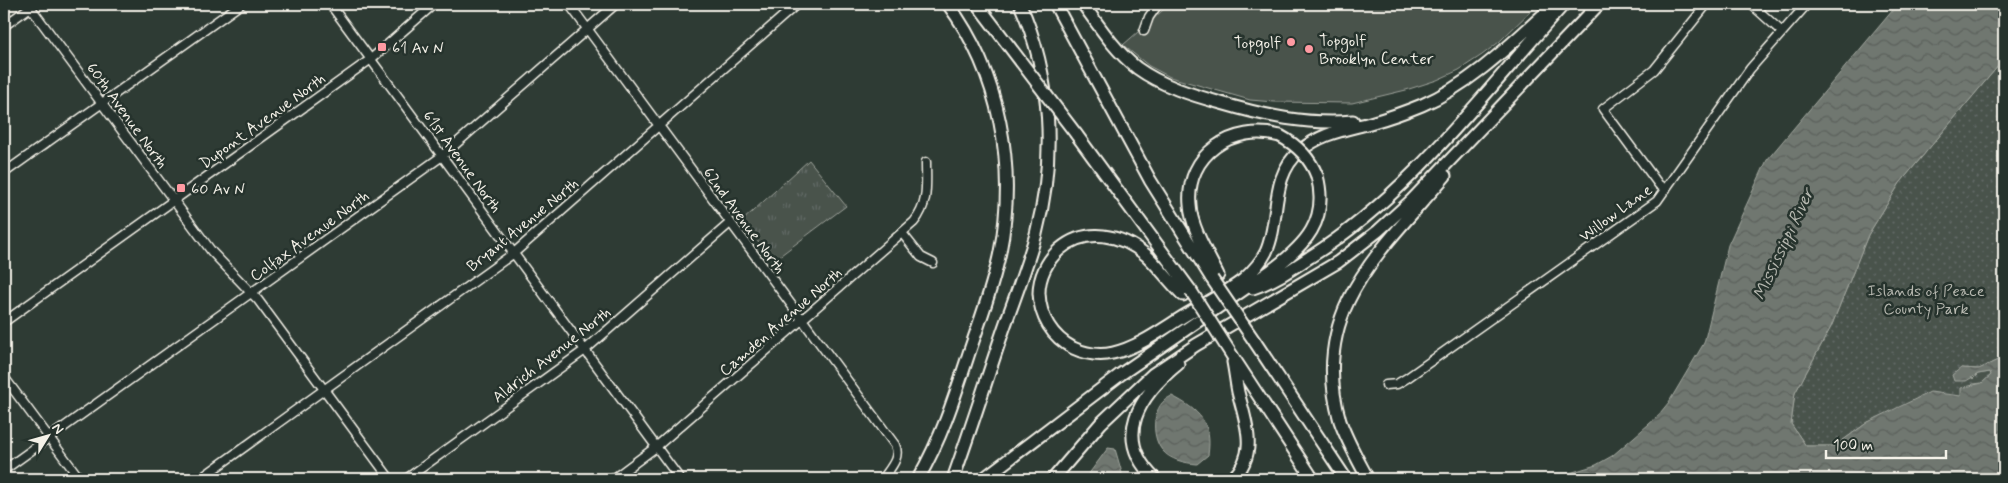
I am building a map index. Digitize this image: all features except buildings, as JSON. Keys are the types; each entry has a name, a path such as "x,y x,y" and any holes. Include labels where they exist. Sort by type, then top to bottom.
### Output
{"highway":[{"path":"918,479 940,438 961,381 997,267 1006,217 1005,152 996,104 974,47 948,4"},
{"path":"977,4 1076,134 1187,293"},
{"path":"953,479 1036,235 1045,188 1048,111 1037,52 1020,4"},
{"path":"1055,4 1150,180 1346,479"},
{"path":"1083,4 1109,39 1133,65 1155,79 1194,96 1268,116 1319,122 1352,121 1413,108"},
{"path":"1313,479 1204,311 1187,293 1141,251 1118,239 1098,235 1077,238 1056,252 1044,269 1039,294 1042,313 1047,324 1056,335 1071,347 1100,355 1115,353 1129,348 1235,285 1252,270 1264,256 1268,245 1284,171 1290,161 1300,151 1328,133 1384,119 1439,96 1476,73 1554,4"},
{"path":"1242,291 1269,282 1320,251 1354,226 1384,200 1450,132 1564,4"},
{"path":"1053,479 1101,423 1142,383 1196,345 1338,262 1378,231 1412,200 1599,4"},
{"path":"1368,479 1343,428 1335,394 1333,370 1335,347 1345,305 1357,281 1374,256 1525,81"},
{"path":"983,479 1121,374 1289,258 1311,233 1316,222 1320,203 1317,176 1310,161 1302,152 1280,136 1251,132 1229,138 1209,152 1196,170 1191,188 1190,207 1215,277"},
{"path":"1154,479 1141,463 1133,439 1134,420 1142,401 1176,366 1266,304"},
{"path":"1232,479 1244,465 1248,447 1247,426 1238,390 1233,357"}],"street":[{"path":"4,173 241,4"},
{"name":"61st Avenue North","path":"330,4 680,479"},
{"name":"Dupont Avenue North","path":"4,322 371,59 434,4"},
{"name":"62nd Avenue North","path":"569,4 890,438 898,452 897,458 883,479"},
{"name":"Colfax Avenue North","path":"4,470 442,156 616,4"},
{"name":"Bryant Avenue North","path":"200,479 514,253 797,4"},
{"path":"1144,32 1148,17 1158,4"},
{"path":"1666,189 1659,185 1604,108 1654,70 1707,4"},
{"path":"1751,4 1782,32"},
{"name":"Willow Lane","path":"1386,385 1398,384 1407,378 1652,204 1666,189 1750,69 1807,4"},
{"path":"4,26 31,5"},
{"name":"60th Avenue North","path":"31,5 174,200 226,268 251,293 390,479"},
{"name":"Camden Avenue North","path":"612,479 656,447 810,314 919,216 926,197 926,162"},
{"name":"Aldrich Avenue North","path":"406,479 585,350 730,223"},
{"path":"902,233 921,257 933,263"},
{"path":"4,377 80,479"}],"green space":[{"name":"Topgolf Brooklyn Center","path":"1170,4 1538,4 1499,42 1459,70 1437,80 1406,90 1352,103 1250,100 1170,77 1149,66 1123,45"},
{"name":"Islands of Peace County Park","path":"2004,59 2004,357 1979,369 1961,368 1973,379 1978,374 1990,372 1991,375 1982,383 1973,384 1961,396 1868,422 1835,446 1806,446 1791,424 1795,393 1831,327 1868,235 1900,183"},
{"path":"809,160 846,206 773,261 742,221"}],"water":[{"name":"Mississippi River","path":"1898,4 2004,4 2004,59 1900,183 1868,235 1831,327 1795,393 1791,424 1806,446 1835,446 1868,422 1930,392 1961,396 1961,388 1982,383 1991,375 1990,372 1978,374 1966,381 1954,381 1952,375 1961,368 1979,369 2004,357 2004,479 1550,479 1596,465 1612,456 1656,418 1669,402 1704,343 1728,245 1767,160"},
{"path":"1172,396 1197,412 1206,426 1209,444 1208,455 1197,464 1173,459 1158,444 1155,428 1157,412 1160,405"},
{"path":"1108,448 1115,449 1122,473 1120,479 1085,479"}],"place":[{"name":"Topgolf","path":"1291,42"},
{"name":"61 Av N","path":"382,47"},
{"name":"Topgolf Brooklyn Center","path":"1309,49"},
{"name":"60 Av N","path":"181,188"}]}
